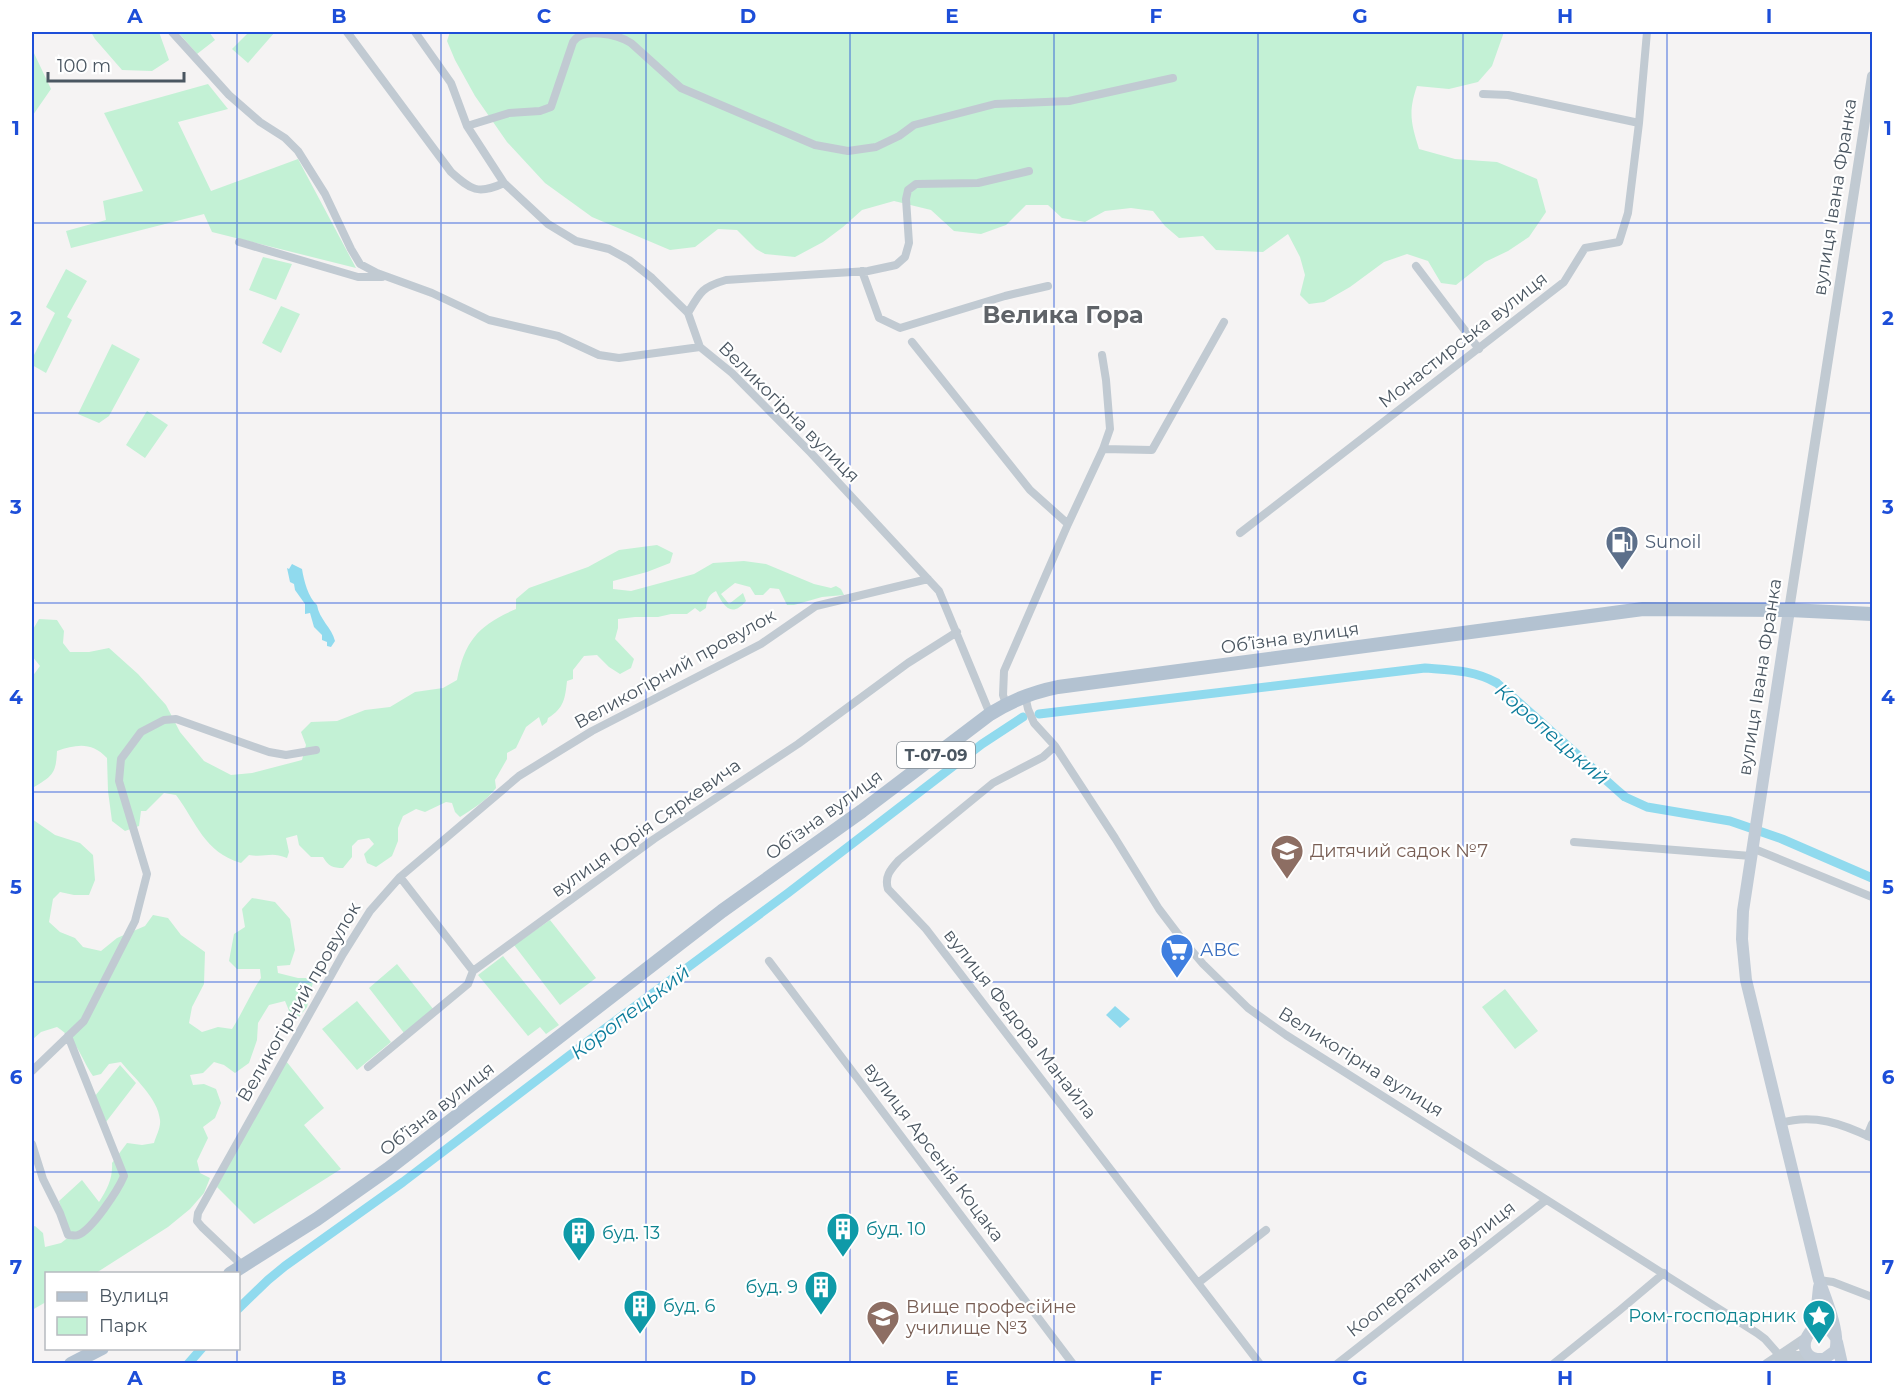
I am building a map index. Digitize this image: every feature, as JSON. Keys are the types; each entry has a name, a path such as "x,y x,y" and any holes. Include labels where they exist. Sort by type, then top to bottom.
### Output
{"main road":[{"name":"Обʼїзна вулиця","path":"233,1272 317,1219 388,1169 722,911 862,811 990,714 1025,695 1058,687 1622,611 1661,608 1789,610"},
{"name":"Т-07-09","path":"1789,610 1872,614"},
{"name":"вулиця Івана Франка","path":"1789,610 1752,848 1742,924 1743,959 1746,980 1819,1280 1827,1301 1842,1364"},
{"name":"вулиця Івана Франка","path":"1808,1334 1818,1308 1819,1280"},
{"path":"1815,1328 1830,1330 1837,1340 1837,1347 1832,1355 1820,1361 1807,1352 1805,1343 1808,1334 1815,1328"},
{"path":"71,1364 98,1350"}],"street":[{"path":"172,32 229,95 260,122 285,138 298,151 325,194 360,264 386,277"},
{"path":"347,32 451,172 468,187 487,191 504,183"},
{"path":"415,32 451,83 467,126 504,183 548,224 576,241 609,249 629,260 652,278 688,313 700,347"},
{"name":"Монастирська вулиця","path":"1240,533 1564,282 1585,248 1618,242 1628,213 1647,32"},
{"path":"467,126 509,113 540,111 552,107 573,42 576,36 582,34 622,37 681,88 815,145 848,151 876,147 899,136 914,125 995,104 1069,102 1173,78"},
{"name":"вулиця Івана Франка","path":"1789,610 1872,82"},
{"path":"1484,94 1508,95 1639,123"},
{"path":"688,313 700,292 710,285 726,280 862,271 896,265 905,257 909,243 906,199 908,190 916,184 978,183 1029,171"},
{"path":"239,242 358,277 386,277"},
{"path":"1416,266 1479,349"},
{"path":"862,271 879,318 900,328 1005,296 1048,286"},
{"name":"Великогірна вулиця","path":"386,277 432,293 489,320 558,336 599,355 619,358 700,347 732,374 811,453 939,591 990,714"},
{"path":"1103,449 1152,450 1224,322"},
{"path":"912,342 1030,490 1068,524"},
{"path":"1006,704 1002,695 1004,671 1110,429 1102,355"},
{"name":"Великогірний провулок","path":"243,1266 202,1227 197,1221 198,1213 343,954 370,911 400,877 519,776 592,731 751,650 816,606 928,579"},
{"name":"вулиця Юрія Сяркевича","path":"368,1067 468,984 473,971 654,839 798,744 908,663 957,632"},
{"name":"Великогірна вулиця","path":"1025,695 1034,723 1055,746 1166,919 1203,964 1248,1008 1286,1035 1757,1333 1780,1356"},
{"path":"32,1071 84,1021 135,921 147,874 119,781 121,759 141,732 164,720 176,719 269,753 286,755 316,750"},
{"name":"вулиця Федора Манайла","path":"1055,746 1032,764 993,783 899,860 892,867 885,881 888,889 926,929 1260,1364"},
{"path":"1574,842 1752,848 1872,897"},
{"path":"400,877 473,971"},
{"name":"вулиця Арсенія Коцака","path":"769,961 1073,1364"},
{"path":"32,1144 43,1179 68,1235 78,1235 93,1223 119,1188 124,1176 68,1036"},
{"path":"1781,1123 1807,1118 1827,1120 1870,1137 1872,1124"},
{"name":"Кооперативна вулиця","path":"1339,1363 1546,1200"},
{"path":"1198,1283 1266,1230"},
{"path":"1553,1364 1664,1273"},
{"path":"1819,1280 1833,1282 1872,1297"},
{"path":"1767,1364 1808,1334"},
{"path":"1780,1356 1802,1356 1820,1361"}],"green space":[{"path":"91,32 159,32 169,60 152,71 122,70"},
{"path":"178,32 209,32 215,40 197,54"},
{"path":"249,32 275,32 248,63 232,49"},
{"path":"450,32 1504,32 1492,66 1478,82 1449,89 1417,86 1412,111 1414,132 1419,149 1455,159 1497,162 1537,179 1546,212 1529,237 1485,262 1456,285 1441,283 1428,261 1407,254 1384,262 1350,287 1324,302 1309,304 1300,295 1305,275 1300,257 1288,234 1263,252 1216,250 1203,236 1179,238 1153,211 1131,208 1105,211 1085,222 1062,218 1048,205 1026,205 1006,225 981,234 954,231 931,210 894,201 862,210 823,242 795,257 765,254 756,249 737,230 718,229 695,247 670,250 592,217 545,183 507,142 475,96 447,41"},
{"path":"32,49 51,89 33,115 32,115"},
{"path":"208,84 228,109 178,122 211,191 298,159 356,268 212,232 204,214 71,248 66,231 106,220 103,201 143,191 104,113"},
{"path":"263,257 292,264 276,300 249,290"},
{"path":"66,269 87,281 67,317 72,320 46,373 32,365 32,359 55,313 46,307"},
{"path":"281,306 300,314 281,353 262,343"},
{"path":"112,344 140,359 109,416 99,423 78,414"},
{"path":"147,411 168,425 145,458 126,445"},
{"path":"657,545 673,553 670,563 613,581 613,589 631,591 694,574 713,563 744,561 766,564 814,584 831,588 836,586 844,595 822,597 787,605 779,589 770,588 763,595 755,595 750,587 735,583 721,594 729,604 743,593 746,601 736,609 728,608 716,591 708,598 706,608 700,612 695,608 687,614 618,619 615,639 634,659 631,668 620,674 597,655 584,656 573,670 573,679 567,681 561,707 542,726 539,717 526,727 516,748 507,753 507,759 495,780 496,788 488,797 460,817 455,812 452,803 446,802 425,812 416,809 403,816 398,828 398,841 392,856 376,867 367,863 364,854 374,844 369,838 358,840 352,846 352,857 343,868 339,868 329,864 323,857 311,857 299,845 297,835 286,838 289,852 287,858 276,855 249,855 241,863 218,852 202,835 176,795 164,793 146,811 141,811 139,826 125,831 112,821 107,758 90,747 78,746 57,751 56,764 52,773 34,787 32,796 32,677 40,666 32,656 32,631 39,619 57,620 64,631 63,643 70,652 89,652 109,648 138,674 166,705 180,732 204,761 231,775 252,773 302,760 306,745 301,732 311,722 337,721 365,710 390,707 415,692 443,688 457,680 469,644 492,621 516,609 516,599 529,588 588,567 619,550"},
{"path":"32,819 55,835 80,843 93,855 95,880 89,895 60,892 53,899 49,922 60,932 75,938 83,947 101,951 117,938 145,926 153,915 168,918 181,935 205,952 204,984 192,1007 189,1023 202,1032 218,1027 232,1029 261,978 260,969 237,969 229,961 234,934 245,927 242,909 252,898 275,902 290,919 295,950 290,965 277,966 278,973 298,978 314,978 307,1007 299,1017 290,1013 285,1001 269,1005 258,1023 257,1040 249,1063 235,1073 224,1065 214,1062 203,1073 190,1075 193,1085 204,1084 216,1089 221,1103 215,1118 203,1127 208,1138 197,1161 200,1173 210,1178 204,1193 190,1209 168,1227 98,1272 45,1272 45,1303 32,1310 34,1273 32,1271 32,1227 35,1226 43,1233 45,1247 61,1243 74,1233 69,1231 59,1201 82,1180 99,1202 109,1184 112,1163 127,1143 142,1145 154,1143 160,1123 158,1112 150,1096 121,1062 109,1064 101,1074 93,1076 70,1038 57,1027 41,1032 32,1040"},
{"path":"550,920 596,978 560,1005 514,945"},
{"path":"503,956 559,1025 546,1034 540,1027 528,1036 478,975"},
{"path":"397,964 434,1010 404,1033 369,988"},
{"path":"1505,989 1538,1031 1515,1049 1482,1007"},
{"path":"357,1001 391,1042 357,1070 322,1029"},
{"path":"286,1061 324,1108 304,1125 341,1169 254,1224 217,1187"},
{"path":"120,1065 136,1083 106,1122 95,1096"}],"water":[{"path":"292,564 302,569 309,593 335,641 331,647 322,640 322,635 314,627 310,613 305,614 305,604 295,590 294,584 290,582 287,568 289,569"},
{"path":"1115,1006 1130,1019 1120,1028 1106,1015"}],"waterway":[{"name":"Коропецький","path":"1039,714 1425,668 1471,673 1497,683 1625,797 1647,807 1730,821 1782,839 1872,878"},
{"name":"Коропецький","path":"240,1307 285,1266 403,1182 982,744 1023,717"},
{"name":"Коропецький","path":"188,1364 200,1350"}],"place":[{"name":"Sunoil","path":"1622,571"},
{"name":"Дитячий садок №7","path":"1287,880"},
{"name":"АВС","path":"1177,979"},
{"name":"буд. 10","path":"843,1258"},
{"name":"буд. 13","path":"579,1262"},
{"name":"буд. 9","path":"821,1316"},
{"name":"буд. 6","path":"640,1335"},
{"name":"Ром-господарник","path":"1819,1345"},
{"name":"Вище професійне училище №3","path":"883,1346"}],"district":[{"name":"Велика Гора","path":"1063,314"}]}
